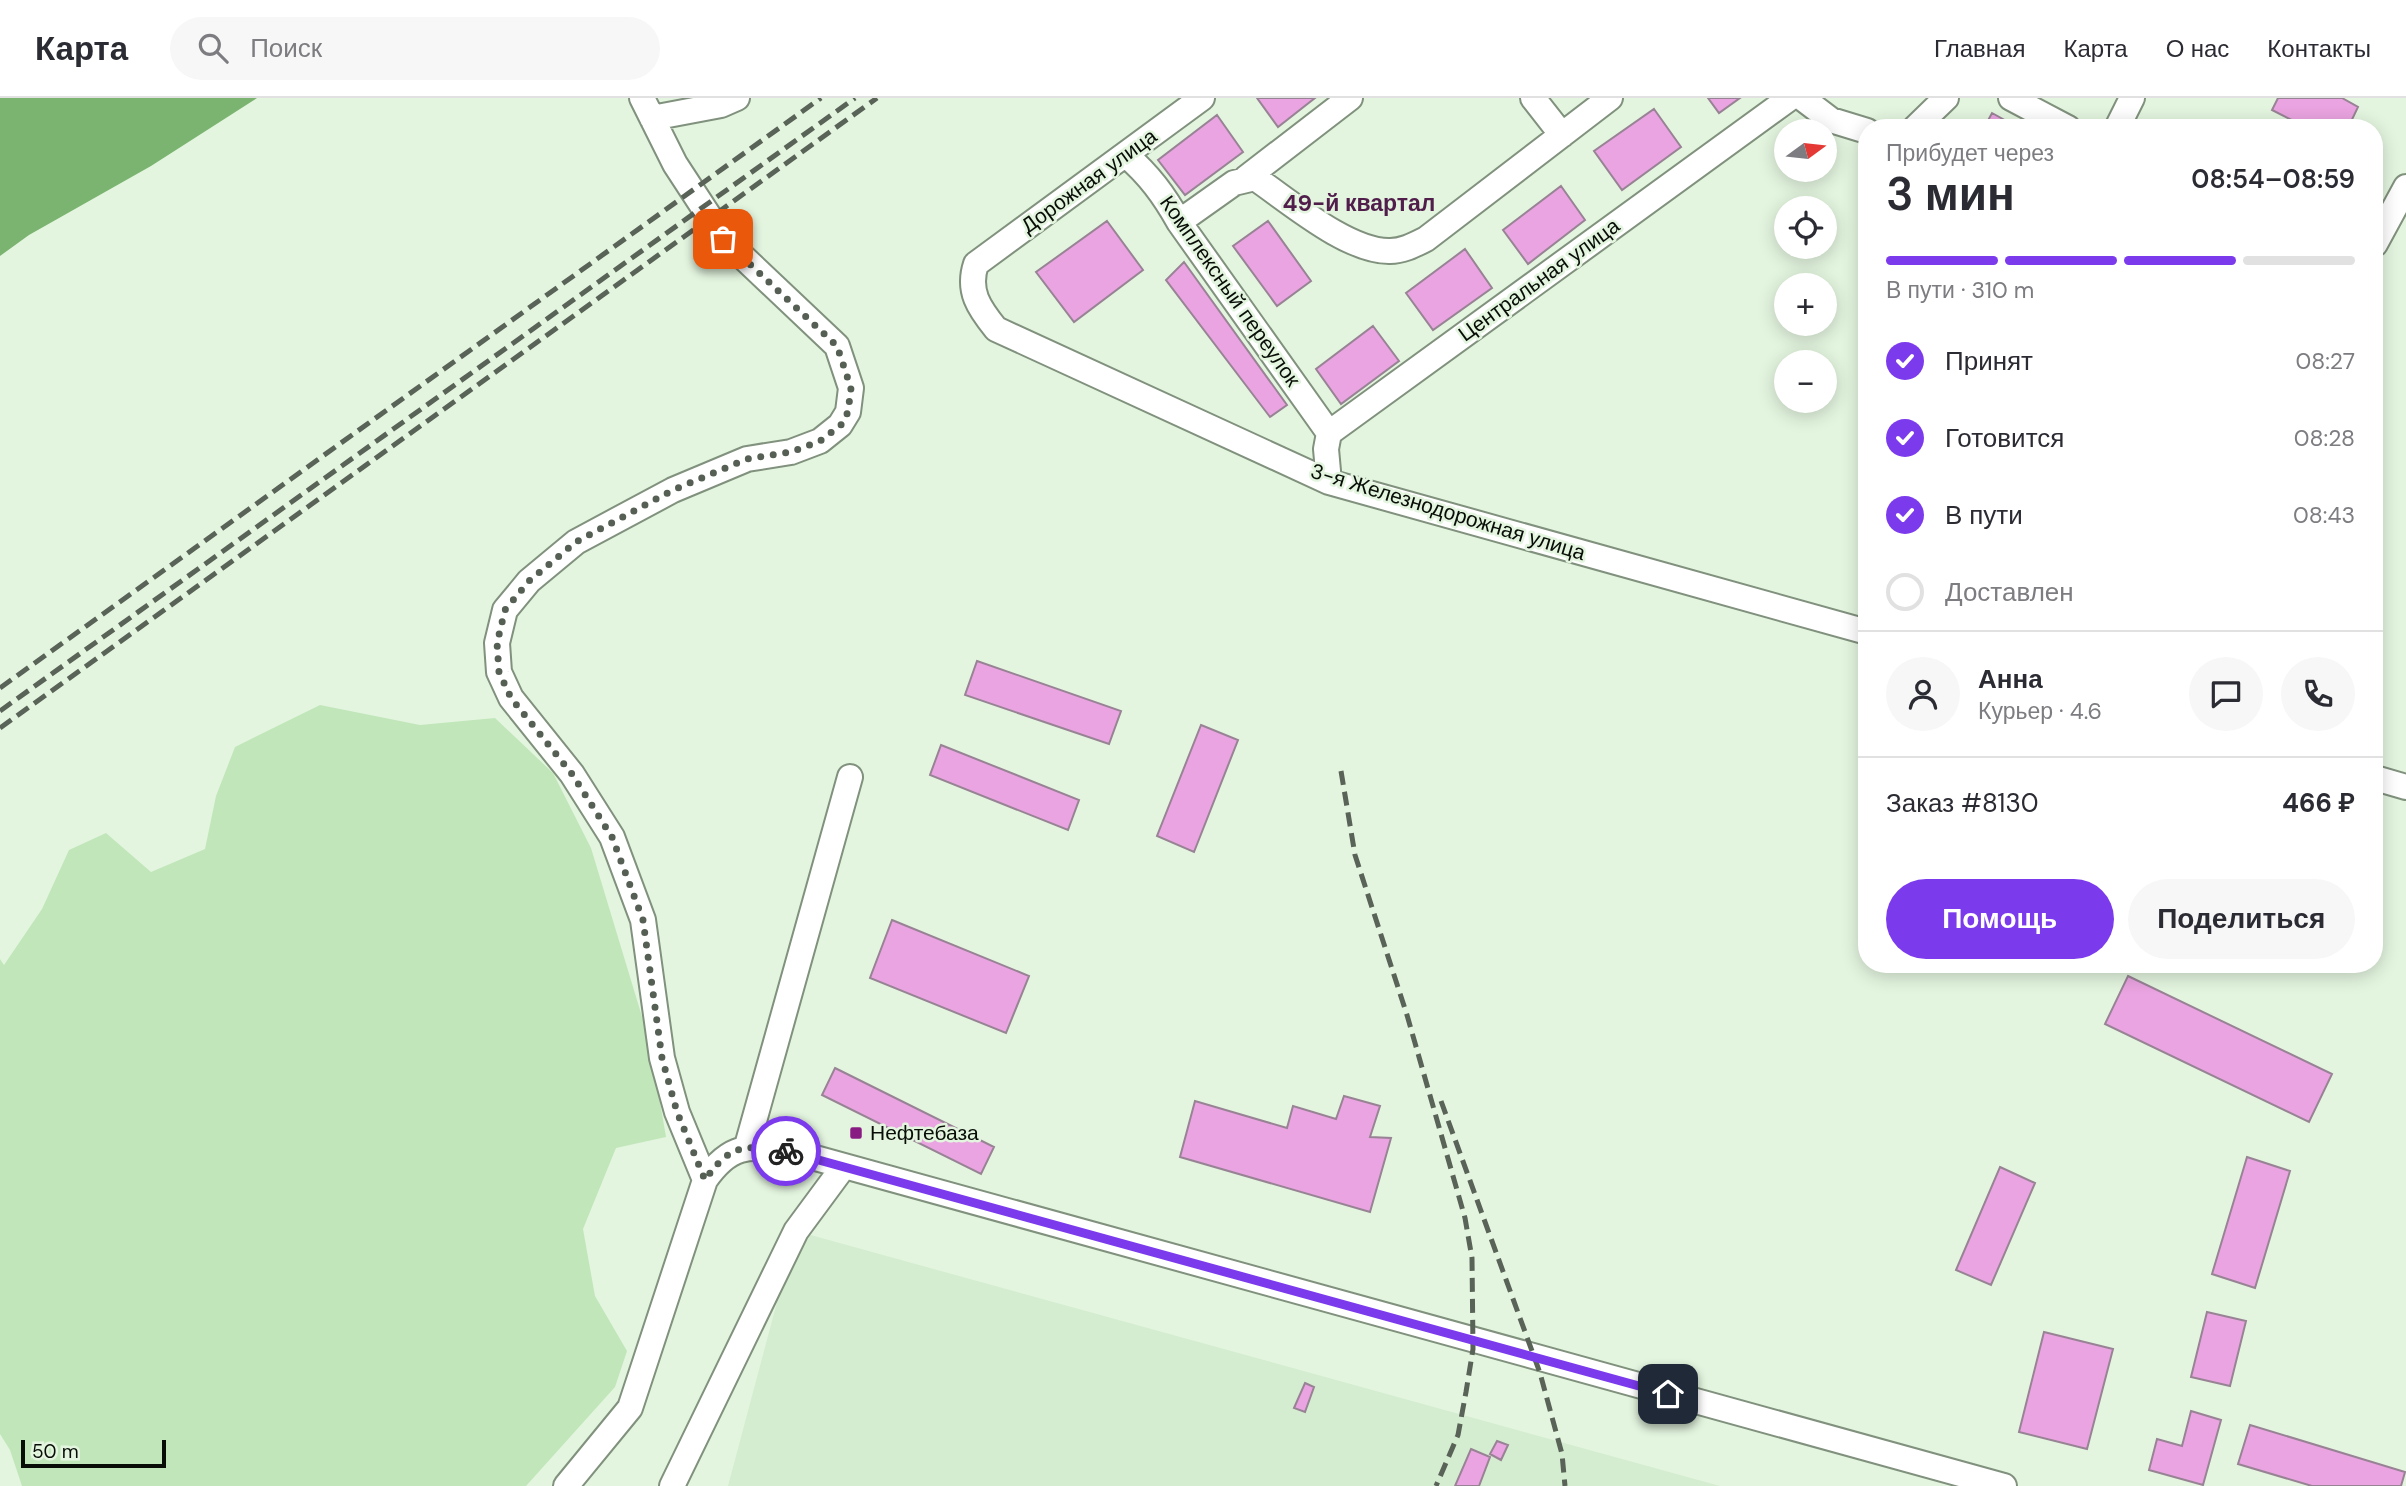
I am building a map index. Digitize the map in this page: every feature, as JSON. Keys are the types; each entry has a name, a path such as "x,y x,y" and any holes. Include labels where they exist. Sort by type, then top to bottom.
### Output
{"street":[{"path":"705,1180 673,1099 662,1058 643,920 612,837 572,774 511,698 499,672 497,643 505,610 529,581 576,542 673,490 747,459 791,452 820,441 841,425 848,412 851,388 837,346 723,239 675,164 647,108 721,105 737,98"},
{"name":"Дорожная улица","path":"976,264 1202,98"},
{"path":"1179,222 1246,178 1350,98"},
{"path":"1533,98 1562,135"},
{"path":"1246,178 1255,178 1336,233 1376,250 1391,251 1426,239 1610,98"},
{"name":"Центральная улица","path":"1329,433 1790,98"},
{"path":"1802,98 1830,120 1858,128"},
{"path":"1924,119 1946,98"},
{"path":"2011,98 2051,119"},
{"path":"2122,119 2132,98"},
{"name":"Комплексный переулок","path":"1126,155 1149,176 1329,433"},
{"path":"2383,229 2406,187"},
{"name":"3-я Железнодорожная улица","path":"976,264 971,288 981,310 996,329 1329,482 1858,629"},
{"path":"1329,433 1326,449 1329,482"},
{"path":"747,1146 850,777"},
{"path":"2383,781 2406,788"},
{"path":"566,1486 630,1408 705,1180 720,1158 747,1146 790,1151 2004,1486"},
{"path":"673,1486 796,1231 844,1166"}],"shaded area":[{"path":"0,98 257,98 151,166 29,235 0,256"},
{"path":"320,705 420,725 495,718 553,773 591,848 650,1043 666,1137 616,1148 583,1229 595,1296 627,1351 615,1387 526,1486 22,1486 10,1450 0,1434 0,959 4,965 42,909 69,850 106,833 151,872 205,849 216,796 235,747"},
{"path":"796,1231 1720,1486 728,1486"}],"building":[{"path":"1257,98 1315,98 1278,127"},
{"path":"1708,98 1740,98 1719,113"},
{"path":"2278,98 2342,98 2358,107 2352,119 2290,119 2272,110"},
{"path":"1654,109 1681,147 1622,190 1594,151"},
{"path":"1992,113 2003,119 1989,119"},
{"path":"1217,115 1243,152 1185,195 1158,160"},
{"path":"1561,186 1585,220 1528,264 1503,230"},
{"path":"1107,221 1143,270 1074,322 1036,272"},
{"path":"1268,221 1311,281 1277,306 1233,246"},
{"path":"1465,249 1492,288 1433,330 1406,293"},
{"path":"1184,262 1287,405 1270,417 1166,280"},
{"path":"1373,326 1399,361 1341,404 1316,369"},
{"path":"977,661 1121,711 1109,744 965,695"},
{"path":"1201,725 1238,740 1194,852 1157,836"},
{"path":"941,745 1079,800 1068,830 930,775"},
{"path":"892,920 1029,976 1006,1033 870,978"},
{"path":"2128,976 2332,1074 2309,1122 2105,1024"},
{"path":"835,1068 994,1147 981,1174 822,1095"},
{"path":"1344,1096 1380,1106 1370,1137 1391,1138 1370,1212 1180,1157 1195,1101 1287,1128 1293,1106 1336,1119"},
{"path":"2247,1157 2290,1171 2255,1288 2212,1274"},
{"path":"2000,1167 2035,1183 1991,1285 1956,1270"},
{"path":"2207,1312 2246,1321 2230,1386 2191,1377"},
{"path":"2044,1332 2113,1349 2087,1449 2019,1432"},
{"path":"1305,1383 1314,1387 1305,1412 1294,1408"},
{"path":"2191,1411 2221,1420 2203,1485 2149,1470 2157,1439 2182,1446"},
{"path":"2250,1425 2405,1472 2401,1486 2312,1486 2238,1464"},
{"path":"1497,1441 1508,1445 1501,1460 1490,1454"},
{"path":"1471,1449 1490,1457 1479,1486 1455,1486"}],"railway":[{"path":"0,688 821,98"},
{"path":"0,711 855,98"},
{"path":"0,728 877,98"},
{"path":"1341,771 1355,855 1407,1015 1465,1218 1472,1258 1473,1349 1458,1435 1436,1486"},
{"path":"1441,1101 1540,1373 1562,1454 1565,1486"}],"way so far":[{"path":"723,239 837,346 851,388 848,412 841,425 820,441 791,452 747,459 673,490 576,542 529,581 505,610 497,643 499,672 511,698 572,774 612,837 643,920 662,1058 677,1112 705,1180 720,1158 747,1146 786,1151"}],"place":[{"name":"Нефтебаза","path":"856,1133"}],"district":[{"name":"49-й квартал","path":"1359,203"}],"route":[{"path":"786,1151 1668,1394"}]}
